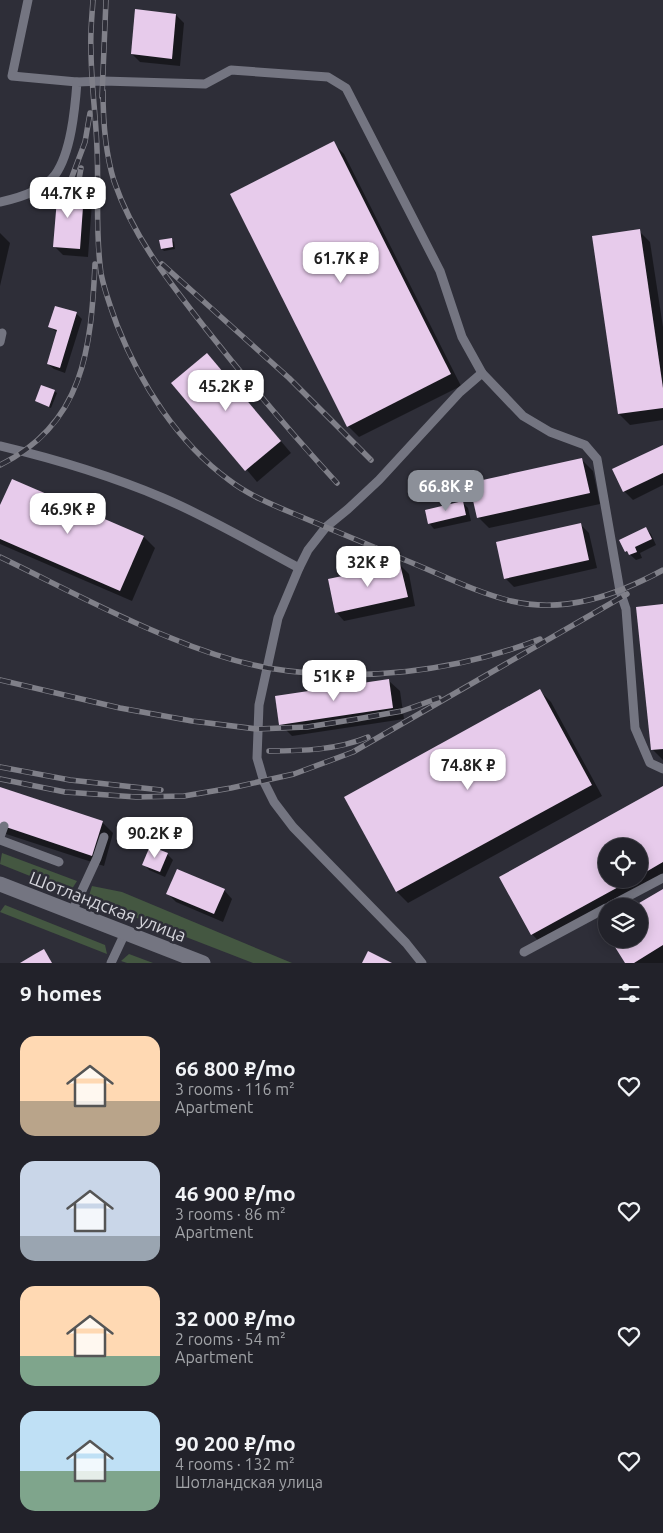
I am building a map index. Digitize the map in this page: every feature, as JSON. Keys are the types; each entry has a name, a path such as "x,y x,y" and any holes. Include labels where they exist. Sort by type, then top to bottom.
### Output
{"street":[{"name":"Шотландская улица","path":"0,884 203,963"}],"lane":[{"path":"28,0 12,76 76,82 205,84 231,70 328,77 346,88 440,271 462,337 482,373 523,416 550,432 585,445 597,459 619,581 626,609 635,728 650,763 663,769"},
{"path":"0,202 34,192 54,176 64,156 76,104 76,82"},
{"path":"422,963 292,826 274,802 257,758 260,705 278,618 308,550 326,527 379,480 460,392 482,373"},
{"path":"0,446 76,467 162,498 212,521 299,568"},
{"path":"4,826 0,839 59,862"},
{"path":"72,912 94,865 104,837"},
{"path":"625,898 663,878"},
{"path":"524,952 598,912"},
{"path":"112,963 125,933"}],"green space":[{"path":"2,853 77,881 70,892 0,864"},
{"path":"92,886 122,892 292,963 253,963 88,899"},
{"path":"5,905 105,945 107,954 0,912"},
{"path":"129,954 153,963 127,963 121,961"}],"building":[{"path":"135,9 176,14 172,59 131,54"},
{"path":"334,141 451,374 347,427 230,194"},
{"path":"51,191 84,193 80,249 53,247 57,199 51,198"},
{"path":"640,229 663,388 663,408 618,414 592,236"},
{"path":"172,238 173,247 161,249 159,240"},
{"path":"55,306 77,312 60,368 47,364 57,330 48,327"},
{"path":"207,353 281,441 245,471 171,383"},
{"path":"41,385 55,390 49,407 35,401"},
{"path":"663,445 663,473 623,492 612,469"},
{"path":"582,458 590,493 477,518 469,483"},
{"path":"12,479 144,536 120,591 0,539 0,505"},
{"path":"463,501 466,515 428,524 425,510"},
{"path":"581,523 589,560 504,579 496,542"},
{"path":"646,527 652,539 635,547 637,552 629,555 627,551 625,552 619,540"},
{"path":"400,564 408,597 335,613 328,579"},
{"path":"663,604 663,749 651,750 636,607"},
{"path":"389,679 393,708 279,725 275,696"},
{"path":"540,689 592,785 396,892 344,797"},
{"path":"663,786 663,862 648,871 648,838 598,838 598,888 617,888 531,935 499,877"},
{"path":"0,787 103,821 92,856 0,825"},
{"path":"150,846 168,853 160,872 142,865"},
{"path":"177,869 225,889 214,914 166,894"},
{"path":"663,889 663,945 634,963 625,963 616,948 648,948 648,898"},
{"path":"44,949 52,963 20,963 35,954"},
{"path":"368,951 392,963 362,963"}],"railway":[{"path":"93,0 91,62 97,149 98,242 102,279 117,325 137,368 162,410 193,448 210,465 246,492 284,510 471,588 511,601 551,605 590,600 627,587 663,570"},
{"path":"102,97 106,0"},
{"path":"103,91 103,114 108,159 122,202 142,240 192,312 286,426 337,483"},
{"path":"67,190 85,142 90,113"},
{"path":"77,191 81,168"},
{"path":"0,465 28,448 50,428 66,406 78,381 90,325 95,264"},
{"path":"162,264 289,378 371,460"},
{"path":"0,557 149,629 219,656 268,668 337,674 406,672 475,660 540,639"},
{"path":"0,779 65,792 136,797 184,796 294,774 353,752 627,594"},
{"path":"0,680 120,708 192,721 257,729 307,727 357,719 402,711 439,698"},
{"path":"269,751 332,747 368,737"},
{"path":"0,767 70,780 161,790"}]}
